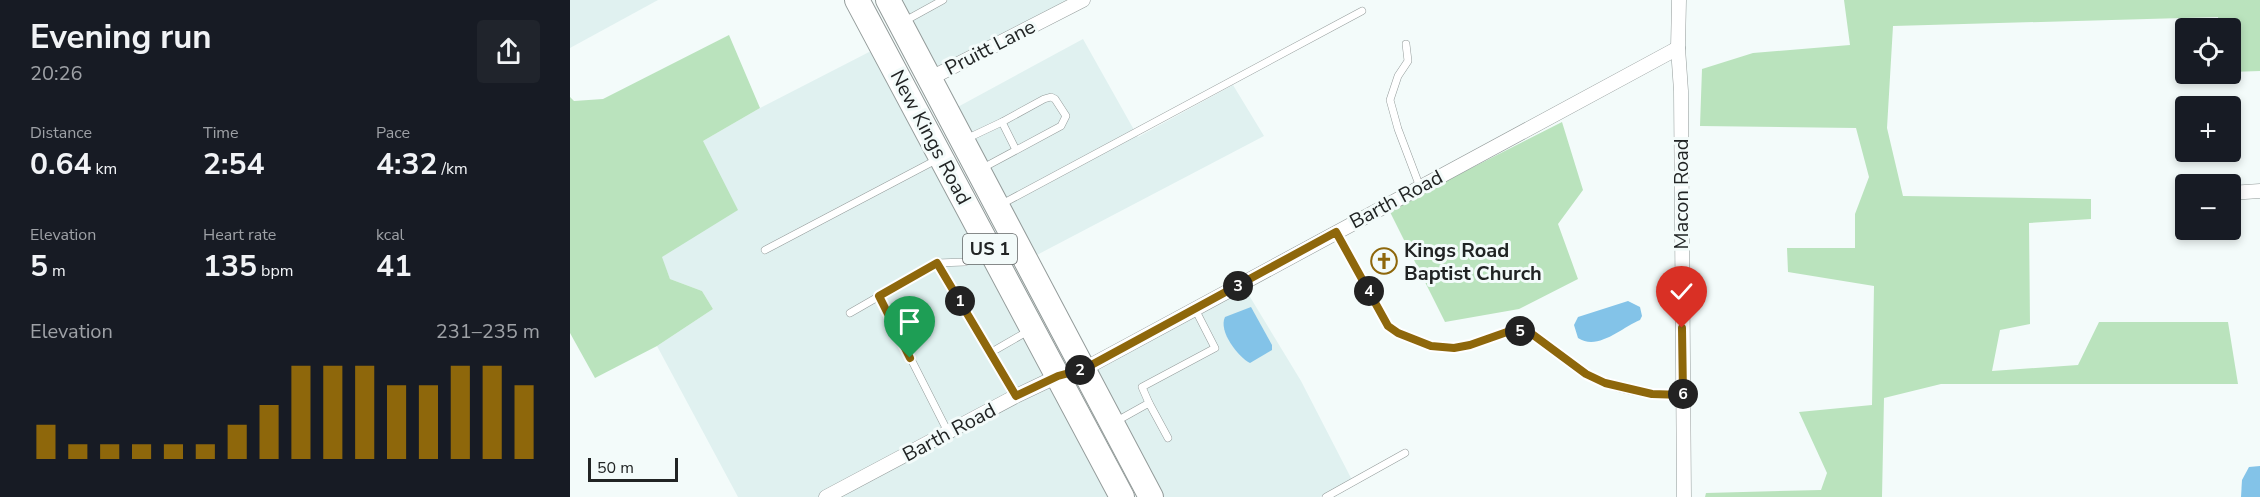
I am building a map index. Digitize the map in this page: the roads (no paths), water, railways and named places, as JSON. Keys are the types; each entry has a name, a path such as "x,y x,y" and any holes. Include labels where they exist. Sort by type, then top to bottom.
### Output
{"highway":[{"name":"New Kings Road","path":"857,0 1058,376 1117,493"},
{"name":"New Kings Road","path":"888,0 1151,497"}],"street":[{"name":"Pruitt Lane","path":"929,79 1083,0"},
{"name":"Macon Road","path":"1679,0 1684,497"},
{"name":"Barth Road","path":"826,497 1016,396 1058,376 1084,369 1678,48"},
{"path":"2241,192 2260,191"}],"lane":[{"path":"900,23 943,0"},
{"path":"998,206 1362,11"},
{"path":"1406,44 1408,61 1398,75 1390,100 1398,129 1420,186"},
{"path":"963,140 1050,97 1055,99 1066,116 1061,126 979,170"},
{"path":"1002,122 1016,150"},
{"path":"765,250 941,158"},
{"path":"1336,232 1388,326 1406,336 1431,346 1454,348 1507,332 1519,331 1532,334 1586,374 1605,383 1652,394 1683,395"},
{"path":"850,313 937,263 965,262 990,249"},
{"path":"937,263 1016,396"},
{"path":"879,296 948,432"},
{"path":"1168,438 1142,387 1215,348 1195,309"},
{"path":"990,352 1033,329"},
{"path":"1113,423 1149,403"},
{"path":"1326,497 1405,453"}],"water":[{"path":"1628,301 1640,307 1642,316 1640,320 1601,340 1593,342 1578,338 1574,325 1578,317"},
{"path":"1251,307 1272,345 1272,350 1250,363 1230,343 1224,323 1225,317"},
{"path":"2260,466 2260,497 2241,497 2242,480 2249,467"}],"place":[{"name":"Kings Road Baptist Church","path":"1384,261"}]}
